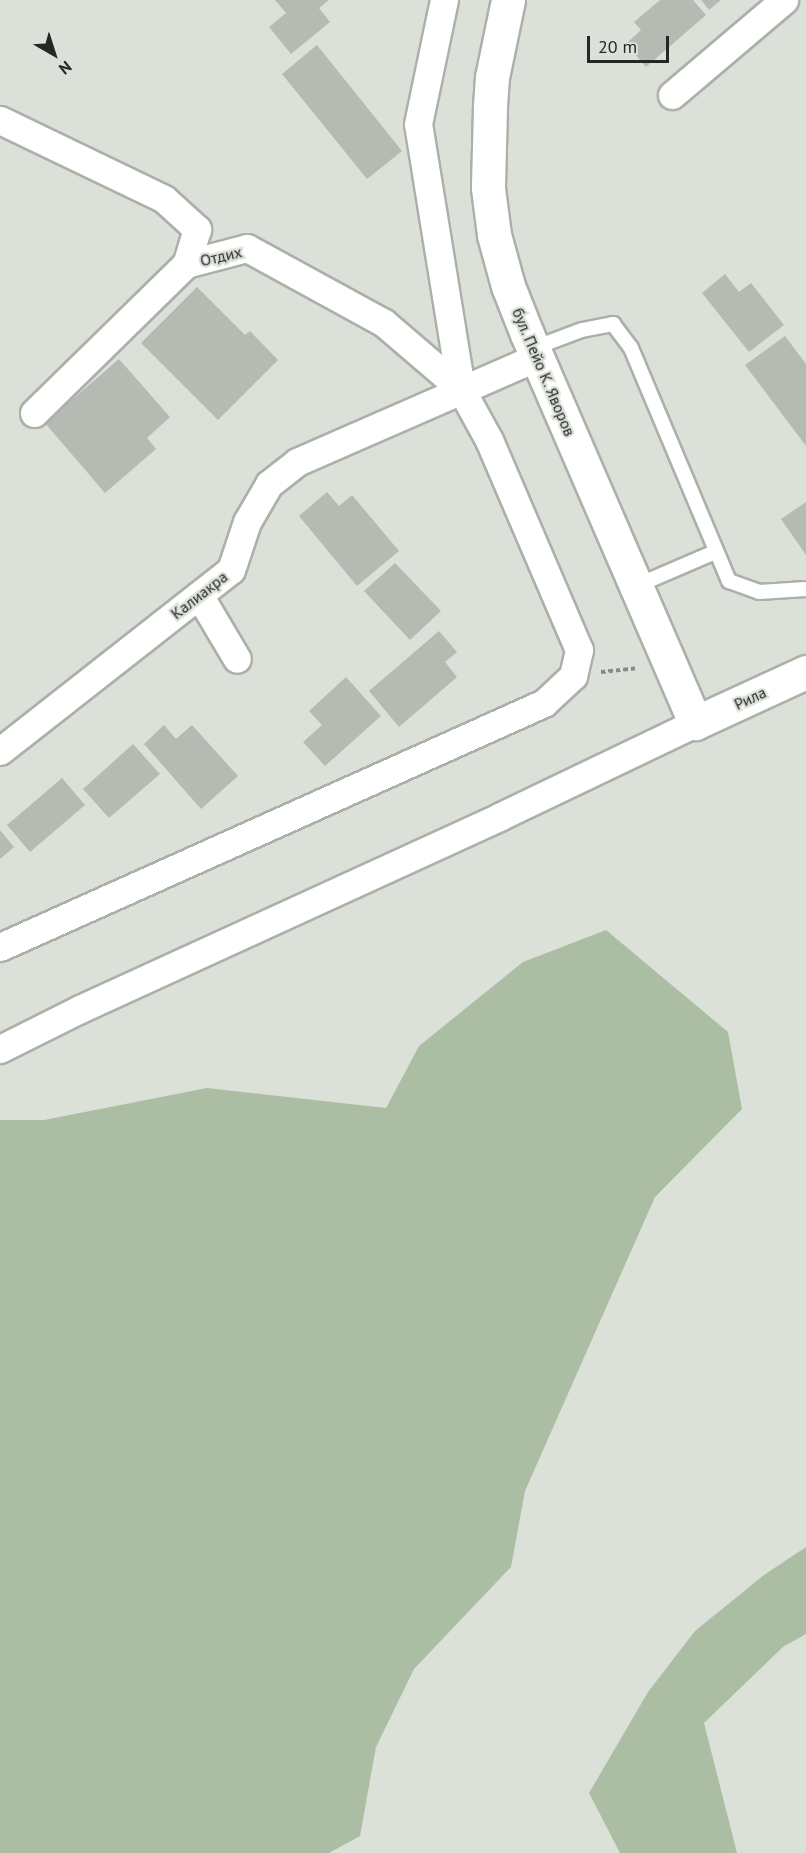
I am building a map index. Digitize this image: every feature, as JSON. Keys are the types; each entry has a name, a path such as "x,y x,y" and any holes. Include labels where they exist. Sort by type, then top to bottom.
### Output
{"street":[{"path":"0,947 544,703 573,676 579,650 489,440 461,389 418,124 444,0"},
{"name":"бул. Пейо К. Яворов","path":"508,0 492,77 488,188 494,235 505,276 535,353 695,723"},
{"path":"672,94 784,0"},
{"path":"0,120 164,199 197,229 186,264"},
{"name":"Отдих","path":"34,413 186,264 247,248 384,323 461,389"},
{"name":"Калиакра","path":"0,751 231,570 247,522 269,484 297,462 461,389 535,353"},
{"path":"199,595 237,659"},
{"name":"Рила","path":"695,723 806,672"},
{"path":"0,1049 695,723"}],"lane":[{"path":"535,353 582,330 613,324 631,348 715,552 729,580 759,592 806,589"},
{"path":"636,586 715,552"}],"green space":[{"path":"606,930 728,1032 742,1109 655,1197 525,1491 511,1567 414,1669 376,1747 360,1836 329,1853 0,1853 0,1120 44,1120 207,1088 386,1108 419,1046 523,962"},
{"path":"806,1547 806,1634 783,1647 704,1723 737,1853 620,1853 589,1793 648,1692 695,1631 764,1575"}],"building":[{"path":"275,0 329,0 319,8 330,22 291,54 269,27 286,13"},
{"path":"660,0 693,0 706,15 646,67 626,44 641,30 634,22"},
{"path":"701,0 721,0 709,10"},
{"path":"317,45 402,151 367,179 282,74"},
{"path":"725,274 739,292 751,283 784,325 749,352 702,293"},
{"path":"197,287 245,335 250,331 278,360 218,420 141,343"},
{"path":"785,336 806,364 806,446 745,365"},
{"path":"119,359 170,417 147,438 156,449 105,493 45,423"},
{"path":"327,492 339,506 352,495 399,551 357,586 299,516"},
{"path":"806,502 806,555 781,519"},
{"path":"395,563 441,611 410,640 364,591"},
{"path":"439,631 457,652 445,662 457,677 399,727 369,691"},
{"path":"346,677 381,716 325,766 303,742 322,725 309,711"},
{"path":"164,725 176,739 192,725 238,776 201,809 144,744"},
{"path":"133,744 160,774 109,818 83,789"},
{"path":"62,778 85,805 30,852 7,825"},
{"path":"0,830 14,847 0,859"}]}
